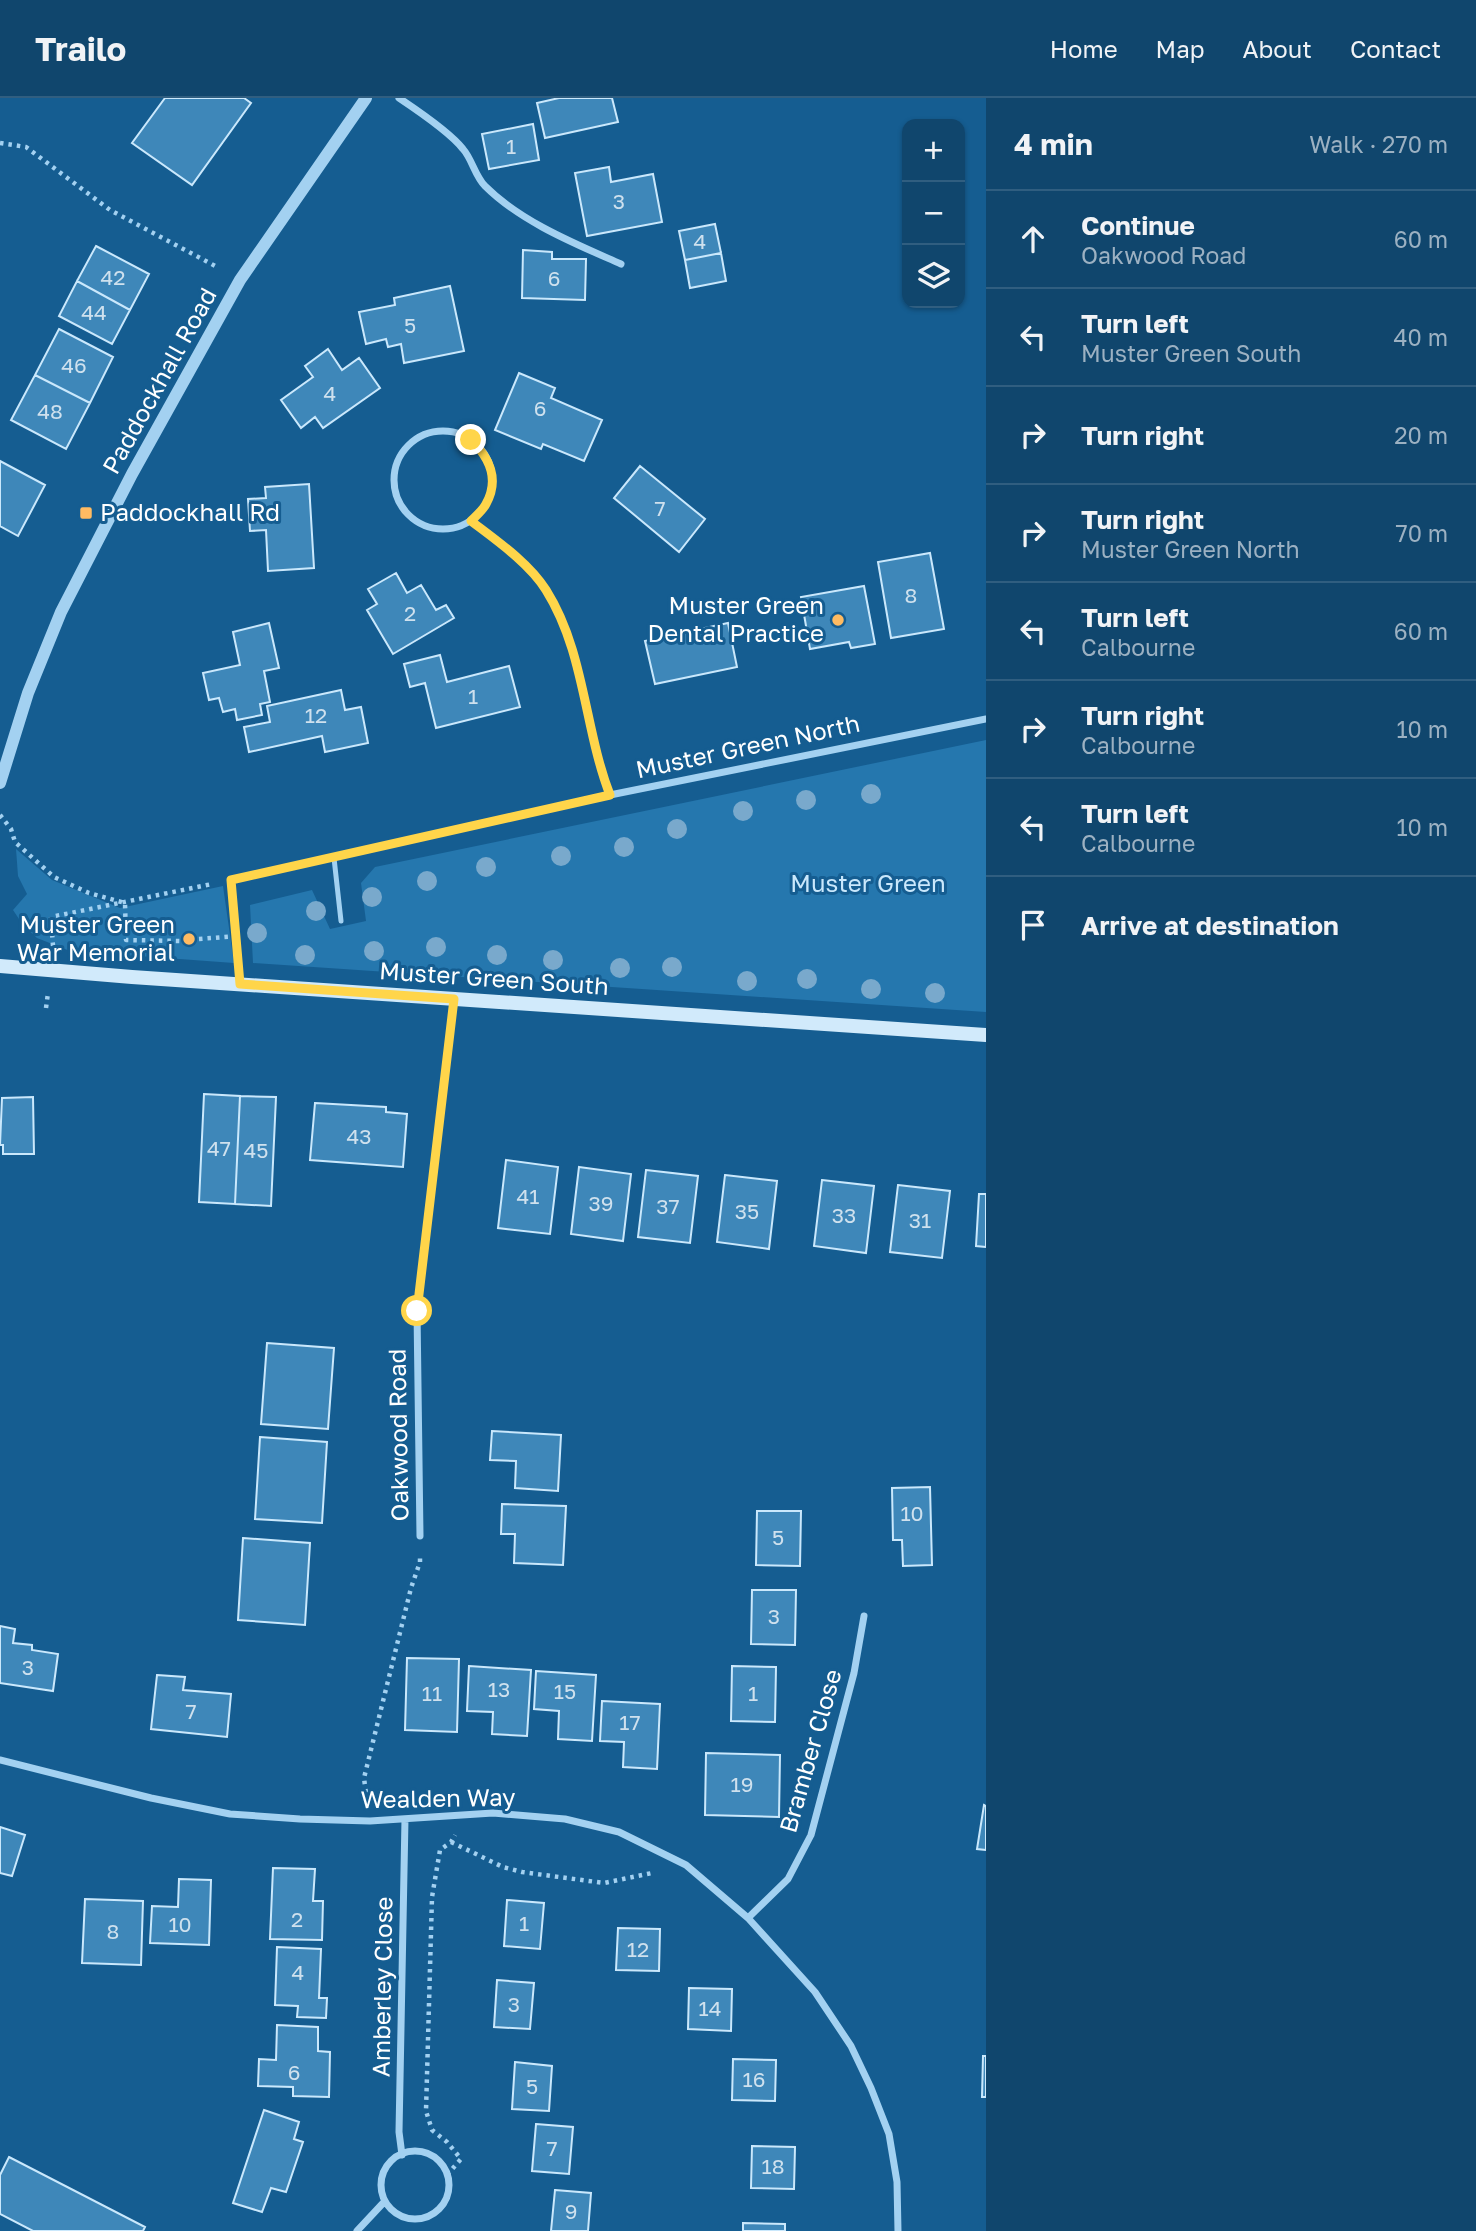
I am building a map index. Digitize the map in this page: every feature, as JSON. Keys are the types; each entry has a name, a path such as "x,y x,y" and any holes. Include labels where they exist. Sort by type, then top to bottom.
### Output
{"main road":[{"name":"Muster Green South","path":"0,965 132,977 986,1035"}],"street":[{"name":"Paddockhall Road","path":"0,783 28,693 61,612 132,474 240,279 366,98"},
{"path":"400,98 464,149 483,185 510,207 558,236 621,264"},
{"path":"433,432 453,432 471,440 483,451 493,480 486,505 471,521 455,528 440,529 423,525 406,513 397,498 394,483 396,466 403,452 416,440 433,432"},
{"path":"471,521 512,552 545,589 571,640 599,767 610,795"},
{"name":"Muster Green North","path":"231,880 610,795 986,719"},
{"name":"Oakwood Road","path":"419,1536 417,1311 454,999"},
{"name":"Bramber Close","path":"748,1918 788,1879 811,1835 854,1673 864,1616"},
{"name":"Wealden Way","path":"0,1760 151,1798 230,1814 370,1821 493,1813 565,1819 619,1832 686,1865 748,1918 815,1992 851,2046 889,2134 897,2182 898,2231"},
{"name":"Amberley Close","path":"402,2154 399,2132 405,1819"},
{"path":"415,2151 424,2153 434,2157 442,2165 449,2186 447,2197 433,2214 412,2219 401,2216 385,2201 382,2179 393,2160 402,2154 415,2151"},
{"path":"357,2231 385,2201"}],"lane":[{"path":"334,858 341,921"}],"path":[{"path":"0,143 26,147 110,210 240,279"},
{"path":"0,816 11,829 15,842 54,877 89,893 125,903"},
{"path":"51,917 231,880 240,984"},
{"path":"125,903 126,940 181,941"},
{"path":"199,939 237,936"},
{"path":"370,1821 365,1778 411,1588 420,1562 419,1536"},
{"path":"447,2175 461,2159 447,2142 432,2130 426,2111 432,1897 440,1850 451,1842 465,1816"},
{"path":"451,1842 503,1867 604,1883 686,1865"}],"green space":[{"name":"Muster Green","path":"986,740 986,1012 253,963 250,905 312,890 330,929 366,921 361,883 375,867"},
{"path":"16,849 52,880 120,908 223,886 234,963 70,951 37,938 23,925 13,910 27,894 18,876"}],"building":[{"path":"165,98 244,98 251,103 192,185 132,143"},
{"path":"559,98 612,98 618,122 545,138 537,103"},
{"path":"533,124 539,160 489,169 482,134"},
{"path":"609,167 611,182 653,174 662,222 587,236 575,173"},
{"path":"715,224 721,253 685,260 679,231"},
{"path":"96,246 149,274 130,310 77,281"},
{"path":"523,250 552,252 552,259 586,259 585,300 522,298"},
{"path":"721,253 726,281 690,288 685,260"},
{"path":"77,281 130,310 112,344 59,316"},
{"path":"450,286 464,351 404,363 401,344 388,347 386,339 366,344 359,312 395,305 394,298"},
{"path":"59,329 113,357 90,403 35,375"},
{"path":"328,349 342,370 359,358 380,388 323,428 315,417 301,428 281,400 313,377 305,366"},
{"path":"519,373 555,388 551,398 602,420 584,461 543,444 541,449 495,430"},
{"path":"35,375 90,403 66,449 11,420"},
{"path":"0,461 45,485 18,536 0,526"},
{"path":"640,466 705,519 679,552 614,498"},
{"path":"309,484 314,568 268,571 266,530 250,531 248,499 266,498 265,487"},
{"path":"930,553 944,629 891,638 878,562"},
{"path":"396,573 407,593 421,585 436,610 446,605 454,618 393,654 367,610 377,604 368,589"},
{"name":"Muster Green Dental Practice","path":"864,586 875,644 851,648 849,642 810,649 801,597"},
{"path":"269,623 279,668 264,671 270,702 260,704 262,715 237,720 235,709 223,712 219,698 209,700 203,673 240,665 233,632"},
{"path":"728,623 737,667 655,684 645,641"},
{"path":"440,655 447,682 509,666 520,707 436,728 425,683 410,687 404,664"},
{"path":"341,690 345,710 361,707 368,743 325,752 322,736 249,752 244,727 270,722 267,706"},
{"path":"204,1094 240,1096 235,1204 199,1202"},
{"path":"240,1096 276,1097 271,1206 235,1204"},
{"path":"33,1097 34,1154 3,1154 3,1145 0,1145 2,1098"},
{"path":"315,1103 386,1107 386,1112 407,1114 403,1167 310,1160"},
{"path":"506,1160 558,1167 550,1234 498,1228"},
{"path":"579,1167 631,1174 623,1241 571,1234"},
{"path":"646,1170 698,1176 690,1243 638,1237"},
{"path":"725,1175 777,1181 769,1249 717,1242"},
{"path":"822,1180 874,1186 866,1253 814,1246"},
{"path":"898,1185 950,1191 942,1258 890,1252"},
{"path":"979,1194 986,1194 986,1247 976,1246"},
{"path":"267,1343 334,1348 328,1429 261,1424"},
{"path":"492,1431 561,1435 558,1491 515,1488 516,1461 490,1460"},
{"path":"260,1437 327,1442 322,1523 255,1519"},
{"path":"930,1487 932,1565 903,1566 902,1540 893,1540 892,1488"},
{"path":"502,1504 566,1506 563,1565 514,1563 515,1534 501,1534"},
{"path":"757,1511 801,1511 800,1566 756,1565"},
{"path":"243,1538 310,1543 305,1625 238,1620"},
{"path":"752,1590 796,1590 795,1645 751,1644"},
{"path":"0,1626 15,1629 13,1643 32,1645 32,1650 58,1654 53,1691 0,1683"},
{"path":"407,1658 459,1659 457,1732 405,1730"},
{"path":"469,1666 531,1670 527,1736 492,1734 493,1712 467,1711"},
{"path":"732,1666 776,1667 775,1722 731,1721"},
{"path":"536,1671 596,1675 592,1741 558,1739 559,1711 534,1709"},
{"path":"157,1675 185,1677 183,1690 231,1694 227,1737 151,1729"},
{"path":"602,1701 660,1704 657,1769 623,1767 624,1742 600,1741"},
{"path":"706,1753 780,1755 779,1817 705,1815"},
{"path":"984,1805 986,1806 986,1850 977,1849"},
{"path":"0,1827 25,1835 12,1876 0,1873"},
{"path":"273,1868 315,1869 313,1901 323,1901 322,1940 270,1939"},
{"path":"179,1879 211,1880 209,1945 150,1943 152,1906 178,1907"},
{"path":"85,1899 143,1901 141,1965 82,1963"},
{"path":"507,1900 544,1903 540,1949 504,1946"},
{"path":"618,1928 660,1929 659,1971 616,1970"},
{"path":"277,1947 321,1949 319,1998 327,1998 326,2018 297,2017 298,2006 275,2005"},
{"path":"497,1980 534,1983 530,2029 494,2027"},
{"path":"689,1988 732,1989 731,2031 688,2029"},
{"path":"277,2025 318,2027 318,2051 330,2052 329,2097 293,2096 293,2087 258,2086 259,2059 276,2060"},
{"path":"983,2056 986,2056 986,2097 982,2097"},
{"path":"733,2059 776,2060 775,2101 732,2100"},
{"path":"515,2062 552,2066 549,2111 512,2109"},
{"path":"264,2110 299,2122 294,2139 303,2142 286,2192 271,2188 262,2212 233,2203"},
{"path":"536,2124 573,2127 569,2174 532,2171"},
{"path":"752,2146 795,2147 794,2189 751,2188"},
{"path":"9,2157 145,2227 143,2231 33,2231 0,2214 0,2175"},
{"path":"555,2190 591,2193 588,2231 551,2231"},
{"path":"743,2223 785,2224 785,2231 743,2231"}],"place":[{"name":"Paddockhall Rd","path":"86,513"},
{"name":"Muster Green Dental Practice","path":"838,620"},
{"name":"Muster Green War Memorial","path":"189,939"}],"route":[{"path":"417,1311 454,999 240,984 231,880 610,795 599,767 571,640 545,589 512,552 471,521 486,505 493,480 483,451 471,440"}]}
